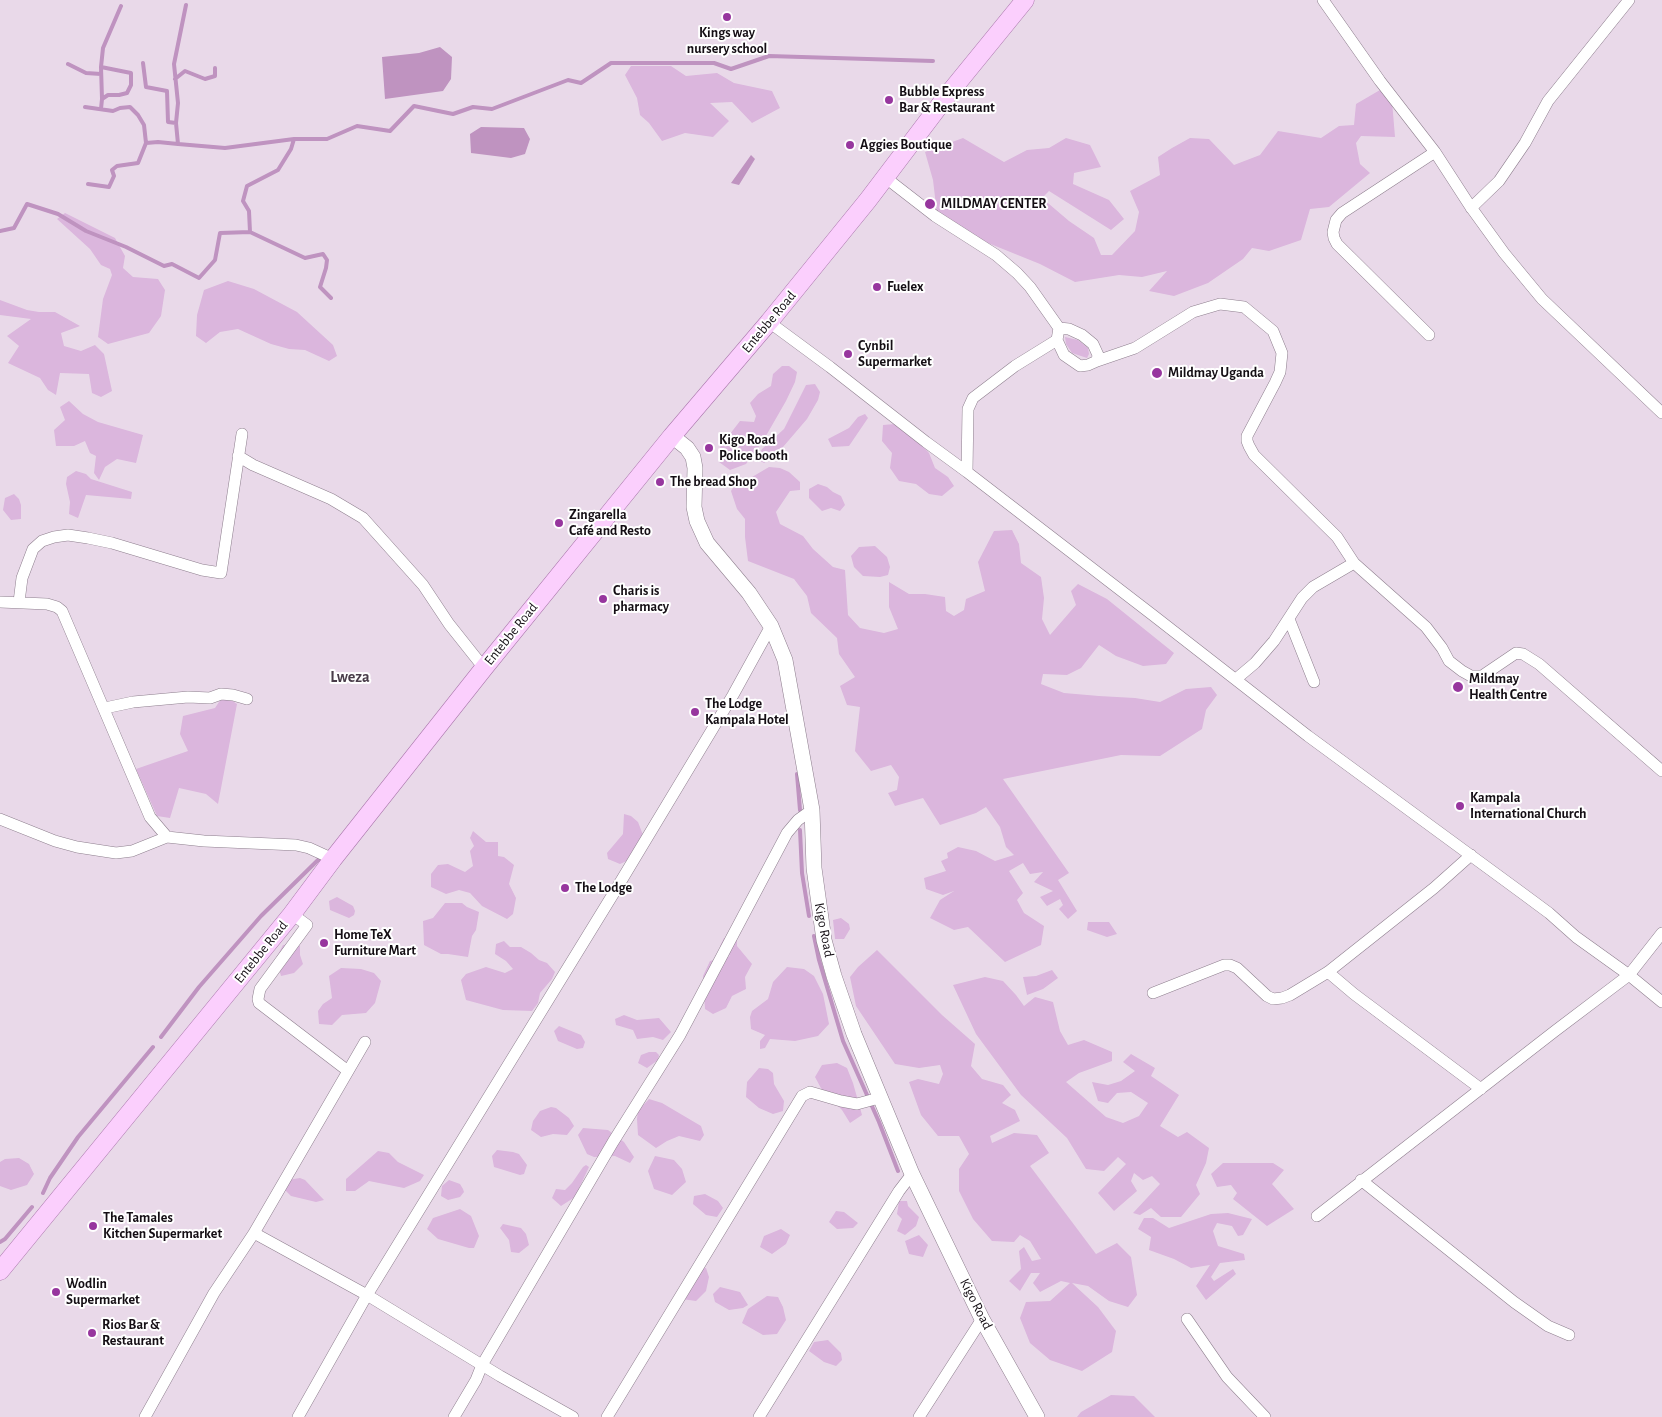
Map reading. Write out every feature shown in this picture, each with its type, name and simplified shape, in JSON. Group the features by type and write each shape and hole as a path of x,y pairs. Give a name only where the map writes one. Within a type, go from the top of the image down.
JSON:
{"main road":[{"name":"Entebbe Road","path":"0,1270 292,914 333,859 484,668 672,436 769,322 886,178 946,98 1025,0"}],"street":[{"path":"1323,0 1380,81 1435,152 1471,208 1504,254 1542,299 1662,412"},
{"path":"1471,208 1499,181 1525,143 1548,101 1629,0"},
{"path":"1429,335 1337,244 1333,232 1336,220 1342,214 1435,152"},
{"path":"886,178 935,216 996,255 1017,273 1030,287 1058,334 1064,355 1080,366 1088,365 1135,348 1193,312 1220,304 1244,307 1273,331 1282,353 1280,372 1247,436 1247,441 1254,455 1337,537 1354,563 1426,627 1450,661 1462,671 1471,676 1482,676 1516,653 1523,654 1539,664 1662,771"},
{"path":"769,322 830,366 1308,736 1549,913 1596,953 1629,975 1662,1002"},
{"path":"967,472 968,409 973,398 1058,334 1069,329 1082,334 1093,344 1098,355 1097,361"},
{"path":"19,602 22,578 33,549 42,541 68,535 112,543 221,574 242,434"},
{"name":"Kigo Road","path":"672,436 687,448 693,457 695,468 694,507 697,521 707,543 749,593 771,626 785,660 812,810 814,868 824,940 848,1017 879,1098 912,1174 982,1319 1037,1417"},
{"path":"238,456 253,465 332,499 363,518 423,585 449,624 484,668"},
{"path":"1236,679 1255,663 1274,641 1302,598 1313,587 1354,563"},
{"path":"0,602 47,604 57,607 62,611 150,817 167,838"},
{"path":"1289,619 1314,682"},
{"path":"298,1417 367,1295 615,891 733,695 771,626"},
{"path":"105,708 133,702 188,697 210,698 221,694 233,694 247,699"},
{"path":"454,1417 476,1380 482,1365 613,1142 680,1035 787,833 798,820 812,810"},
{"path":"0,819 55,841 77,847 116,853 132,851 167,838 296,844 333,859"},
{"path":"1154,993 1219,966 1230,965 1237,968 1267,996 1282,998 1290,995 1328,972 1434,888 1471,855"},
{"path":"292,914 307,926 260,989 259,1003 348,1071"},
{"path":"1318,1216 1362,1180 1629,975 1662,933"},
{"path":"1328,972 1354,994 1481,1089"},
{"path":"145,1417 214,1293 254,1233 365,1042"},
{"path":"607,1417 802,1096 810,1092 841,1102 857,1104 879,1098"},
{"path":"760,1417 899,1191 912,1174"},
{"path":"1362,1180 1514,1302 1548,1326 1569,1335"},
{"path":"254,1233 367,1295 500,1376 573,1417"},
{"path":"919,1417 982,1319"},
{"path":"1187,1319 1227,1377 1265,1417"}],"shaded area":[{"path":"440,47 452,57 451,79 443,91 385,99 382,57 419,53"},
{"path":"631,66 671,66 686,76 717,73 734,83 772,91 780,108 752,123 732,102 710,103 729,121 713,137 685,133 662,141 649,123 640,115 637,98 625,75"},
{"path":"1380,90 1392,101 1395,137 1361,136 1356,143 1360,164 1370,173 1329,207 1310,209 1301,240 1269,251 1252,248 1243,259 1208,283 1174,296 1149,291 1167,271 1142,277 1119,275 1075,282 1040,264 988,243 937,214 933,180 925,152 963,138 1004,162 1027,150 1049,148 1066,138 1090,145 1101,167 1074,173 1073,184 1109,200 1124,219 1111,230 1049,191 1042,198 1069,221 1094,238 1101,255 1112,255 1135,231 1139,212 1130,191 1160,175 1158,157 1172,148 1190,138 1209,139 1234,165 1260,155 1278,131 1321,138 1339,126 1354,125 1356,104"},
{"path":"481,127 524,128 530,139 525,154 511,158 471,153 470,134"},
{"path":"751,155 755,159 739,185 731,183"},
{"path":"65,213 115,238 125,256 123,268 133,277 158,279 165,290 161,316 149,333 108,344 98,337 103,299 112,275 110,269 101,265 90,249 57,219"},
{"path":"228,281 254,289 297,312 333,345 337,356 329,361 305,350 289,349 271,344 238,329 220,332 206,343 196,336 197,315 204,290"},
{"path":"0,300 27,310 55,312 80,326 61,333 64,346 81,351 95,345 104,354 112,391 101,397 92,393 89,374 60,373 56,395 48,390 40,378 8,363 19,346 7,336 31,319 0,315"},
{"path":"1065,337 1078,340 1088,348 1089,354 1087,358 1072,353 1066,344"},
{"path":"782,366 789,366 797,372 795,382 786,401 763,441 746,464 730,470 719,462 720,447 740,421 754,422 756,416 750,403 758,394 771,386 773,374"},
{"path":"815,384 820,392 818,400 807,419 777,454 764,463 757,459 762,449 784,429 806,385"},
{"path":"69,401 83,414 98,422 143,435 136,463 117,459 105,467 99,480 94,473 96,456 90,453 85,441 74,446 56,446 54,430 65,420 60,407"},
{"path":"865,414 868,418 849,446 832,447 828,439 849,428 858,417"},
{"path":"895,424 918,441 929,453 935,468 948,477 954,486 942,496 929,494 916,484 899,481 890,468 892,453 882,441 883,425"},
{"path":"769,467 780,468 789,472 800,482 800,490 790,491 776,512 780,524 803,536 813,549 833,567 845,570 848,615 860,628 884,633 898,629 889,607 889,582 909,594 945,597 946,611 954,616 964,610 966,599 985,591 978,562 994,531 1012,530 1019,544 1021,563 1041,577 1044,598 1042,619 1050,635 1076,605 1071,591 1078,584 1107,599 1174,653 1166,664 1143,666 1116,656 1099,645 1081,668 1067,675 1043,674 1041,684 1064,693 1135,698 1160,702 1186,689 1211,687 1217,695 1206,710 1202,729 1160,756 1121,755 1003,779 1069,873 1058,880 1077,911 1068,919 1059,909 1063,905 1060,899 1047,906 1040,897 1053,891 1034,882 1043,872 1030,874 1023,863 1009,871 1023,893 1017,900 1024,913 1044,926 1041,945 1005,962 968,927 954,930 930,918 940,900 954,891 943,895 926,889 924,878 946,871 941,861 948,858 947,853 958,847 976,851 995,861 1014,855 1006,847 1000,827 986,807 976,813 940,825 923,798 895,806 888,793 897,790 899,777 891,765 871,771 855,751 860,707 847,705 840,686 855,677 839,654 837,638 811,613 807,596 794,579 748,561 745,519 737,509 731,491 736,483 747,480"},
{"path":"76,471 86,474 91,479 132,492 131,499 86,495 78,518 69,514 70,502 66,484 67,477"},
{"path":"818,484 827,487 841,496 845,505 840,511 831,508 822,511 809,498 809,489"},
{"path":"14,494 19,499 21,505 21,519 11,520 3,510 5,498"},
{"path":"875,546 887,557 890,567 888,575 880,577 863,576 854,567 851,556 859,547"},
{"path":"221,699 231,700 237,704 218,804 206,794 179,788 170,818 157,816 136,769 188,751 180,734 183,716 215,708"},
{"path":"624,814 631,816 638,822 643,835 629,860 620,864 608,859 607,853 623,834"},
{"path":"473,831 486,842 498,842 498,856 504,857 514,865 509,884 516,898 513,914 507,919 482,906 470,893 459,890 446,894 431,887 431,874 438,865 448,864 465,872 473,866 470,851 474,846 470,838"},
{"path":"337,897 353,906 354,915 349,918 330,910 329,901"},
{"path":"445,903 462,903 479,912 468,957 441,954 424,945 423,921 433,918"},
{"path":"841,918 849,924 850,929 844,939 835,939 833,920"},
{"path":"1088,922 1109,922 1117,934 1107,937 1087,930"},
{"path":"724,938 737,939 737,946 752,964 745,977 746,989 732,996 726,1008 713,1014 705,1009 703,976 710,961 730,956 720,946"},
{"path":"504,941 510,947 521,947 531,953 539,960 547,963 555,972 552,979 540,993 538,1003 532,1011 503,1010 466,1000 461,980 466,974 486,967 505,973 513,969 506,961 495,954 496,944"},
{"path":"298,944 303,964 294,973 281,976 276,958 283,945"},
{"path":"877,950 942,1015 975,1044 971,1066 982,1079 1003,1085 1011,1095 1002,1103 1015,1110 1020,1121 990,1136 992,1143 1014,1133 1037,1135 1049,1153 1030,1166 1096,1254 1117,1243 1131,1257 1137,1295 1128,1307 1109,1301 1088,1286 1072,1283 1098,1307 1116,1331 1112,1352 1082,1371 1050,1360 1030,1343 1020,1318 1026,1302 1050,1301 1070,1283 1061,1281 1040,1292 1033,1283 1040,1273 1031,1273 1020,1291 1009,1281 1021,1269 1019,1251 1024,1247 1032,1261 1041,1259 1030,1241 1020,1235 1014,1242 992,1241 973,1219 959,1191 959,1169 969,1154 959,1136 938,1136 921,1115 909,1082 918,1079 939,1084 943,1074 940,1065 919,1068 895,1064 856,1006 850,977"},
{"path":"787,967 804,969 814,976 823,994 829,1024 818,1036 795,1041 770,1039 765,1048 760,1049 760,1041 765,1035 751,1029 750,1017 752,1011 768,999 773,982"},
{"path":"341,968 361,969 374,973 381,981 375,1003 366,1013 342,1015 332,1025 319,1024 318,1011 323,1004 332,998 329,976"},
{"path":"1052,970 1058,978 1043,989 1027,995 1023,977 1036,976"},
{"path":"985,977 1003,981 1024,1006 1035,997 1053,1002 1060,1031 1068,1045 1084,1040 1112,1052 1112,1061 1079,1073 1066,1082 1106,1117 1123,1123 1139,1116 1148,1103 1131,1092 1117,1093 1108,1103 1098,1101 1092,1082 1108,1085 1121,1081 1135,1071 1123,1062 1131,1054 1155,1068 1151,1076 1179,1095 1160,1126 1178,1137 1187,1132 1209,1148 1206,1163 1196,1185 1200,1194 1181,1217 1161,1217 1151,1208 1140,1215 1133,1213 1160,1184 1152,1176 1143,1180 1134,1173 1131,1181 1137,1191 1114,1211 1098,1193 1126,1164 1118,1157 1104,1171 1086,1169 1067,1138 1021,1095 976,1034 953,985"},
{"path":"624,1015 637,1020 659,1018 671,1032 663,1040 653,1037 637,1039 633,1030 616,1025 615,1019"},
{"path":"559,1026 581,1035 585,1042 583,1048 577,1049 558,1041 554,1031"},
{"path":"656,1052 659,1055 658,1060 647,1068 638,1063 641,1055"},
{"path":"837,1063 847,1068 862,1115 850,1123 842,1110 822,1090 815,1077 822,1065"},
{"path":"759,1068 768,1069 773,1073 774,1084 784,1101 783,1111 773,1114 759,1108 746,1097 747,1082"},
{"path":"649,1099 662,1103 701,1126 704,1135 700,1141 679,1136 656,1148 638,1135 638,1111"},
{"path":"551,1107 556,1108 569,1118 574,1126 567,1135 553,1134 541,1137 531,1130 533,1121 540,1111"},
{"path":"583,1128 608,1130 624,1142 634,1157 630,1163 615,1156 594,1157 587,1154 578,1135"},
{"path":"497,1150 519,1154 527,1165 524,1174 520,1175 494,1167 492,1156"},
{"path":"378,1151 389,1153 398,1162 424,1175 420,1181 404,1188 369,1181 355,1191 346,1191 346,1179"},
{"path":"655,1156 674,1160 682,1169 686,1182 672,1195 654,1189 648,1171"},
{"path":"19,1158 29,1164 34,1174 27,1185 11,1190 0,1186 0,1162 5,1159"},
{"path":"1223,1163 1273,1163 1284,1170 1272,1184 1294,1209 1267,1226 1233,1199 1237,1193 1231,1185 1217,1187 1211,1174"},
{"path":"586,1165 589,1167 575,1197 561,1206 552,1198 556,1189 565,1190"},
{"path":"300,1178 305,1180 324,1200 316,1202 291,1196 285,1190 287,1180"},
{"path":"449,1180 460,1184 464,1192 460,1197 448,1200 441,1196 442,1186"},
{"path":"705,1194 718,1201 723,1208 717,1217 706,1215 693,1204 694,1196"},
{"path":"899,1201 907,1201 908,1206 919,1217 916,1226 905,1235 897,1231 902,1219 897,1214"},
{"path":"460,1209 471,1216 479,1236 474,1248 438,1239 427,1229 433,1218"},
{"path":"836,1211 844,1212 858,1223 853,1228 837,1229 829,1222"},
{"path":"1228,1213 1252,1219 1243,1235 1238,1236 1232,1226 1217,1223 1213,1231 1218,1246 1244,1254 1245,1260 1220,1263 1211,1277 1214,1281 1233,1269 1236,1274 1206,1300 1196,1286 1210,1265 1191,1268 1174,1259 1149,1250 1151,1237 1138,1229 1144,1218 1153,1218 1169,1228 1211,1214"},
{"path":"503,1224 521,1228 526,1234 529,1245 519,1253 511,1252 509,1240 500,1228"},
{"path":"781,1229 790,1235 786,1244 772,1254 760,1247 764,1236"},
{"path":"919,1235 928,1245 923,1257 909,1254 905,1241"},
{"path":"693,1267 706,1268 709,1277 706,1291 696,1301 682,1299"},
{"path":"720,1287 740,1292 748,1305 743,1308 729,1310 715,1302 713,1294"},
{"path":"767,1296 778,1297 783,1307 786,1320 777,1334 763,1335 742,1323 748,1309"},
{"path":"828,1340 841,1353 842,1360 836,1366 824,1362 809,1351 814,1342"},
{"path":"1111,1395 1134,1396 1155,1417 1077,1417 1081,1412"}],"waterway":[{"path":"186,5 174,64 178,103 176,123 178,144 225,148 294,139"},
{"path":"102,99 101,67 103,48 121,6"},
{"path":"0,231 14,228 27,204 58,214 86,231 126,247 164,266 172,264 199,278 215,260 220,233 250,232 249,211 243,201 247,186 278,170 291,149 294,139 327,139 357,126 390,131 414,106 453,114 473,107 492,109 568,80 581,83 611,63 714,63 731,69 769,56 933,61"},
{"path":"143,63 146,87 167,91 168,122 176,123"},
{"path":"68,64 86,73 101,74"},
{"path":"101,67 131,73 131,85 127,93 108,95 102,99 101,109"},
{"path":"175,79 185,71 205,79 215,76 215,68"},
{"path":"85,107 113,111 130,107 144,125 146,143 178,144"},
{"path":"88,184 109,187 114,176 112,170 117,166 138,163 146,143"},
{"path":"250,232 305,258 323,254 327,260 320,287 331,298"},
{"path":"797,774 800,810"},
{"path":"800,830 802,873 809,916"},
{"path":"161,1037 199,987 261,916 319,859"},
{"path":"814,936 819,960 843,1041 879,1122 898,1171"},
{"path":"43,1193 50,1178 78,1137 153,1047"},
{"path":"0,1242 5,1239 32,1207"}],"place":[{"name":"Kings way nursery school","path":"727,17"},
{"name":"Bubble Express Bar & Restaurant","path":"889,100"},
{"name":"Aggies Boutique","path":"850,145"},
{"name":"MILDMAY CENTER","path":"930,204"},
{"name":"Fuelex","path":"877,287"},
{"name":"Cynbil Supermarket","path":"848,354"},
{"name":"Mildmay Uganda","path":"1157,373"},
{"name":"Kigo Road Police booth","path":"709,448"},
{"name":"The bread Shop","path":"660,482"},
{"name":"Zingarella Café and Resto","path":"559,523"},
{"name":"Charis is pharmacy","path":"603,599"},
{"name":"Mildmay Health Centre","path":"1458,687"},
{"name":"The Lodge Kampala Hotel","path":"695,712"},
{"name":"Kampala International Church","path":"1460,806"},
{"name":"The Lodge","path":"565,888"},
{"name":"Home TeX Furniture Mart","path":"324,943"},
{"name":"The Tamales Kitchen Supermarket","path":"93,1226"},
{"name":"Wodlin Supermarket","path":"56,1292"},
{"name":"Rios Bar & Restaurant","path":"92,1333"}],"district":[{"name":"Lweza","path":"350,677"}]}
